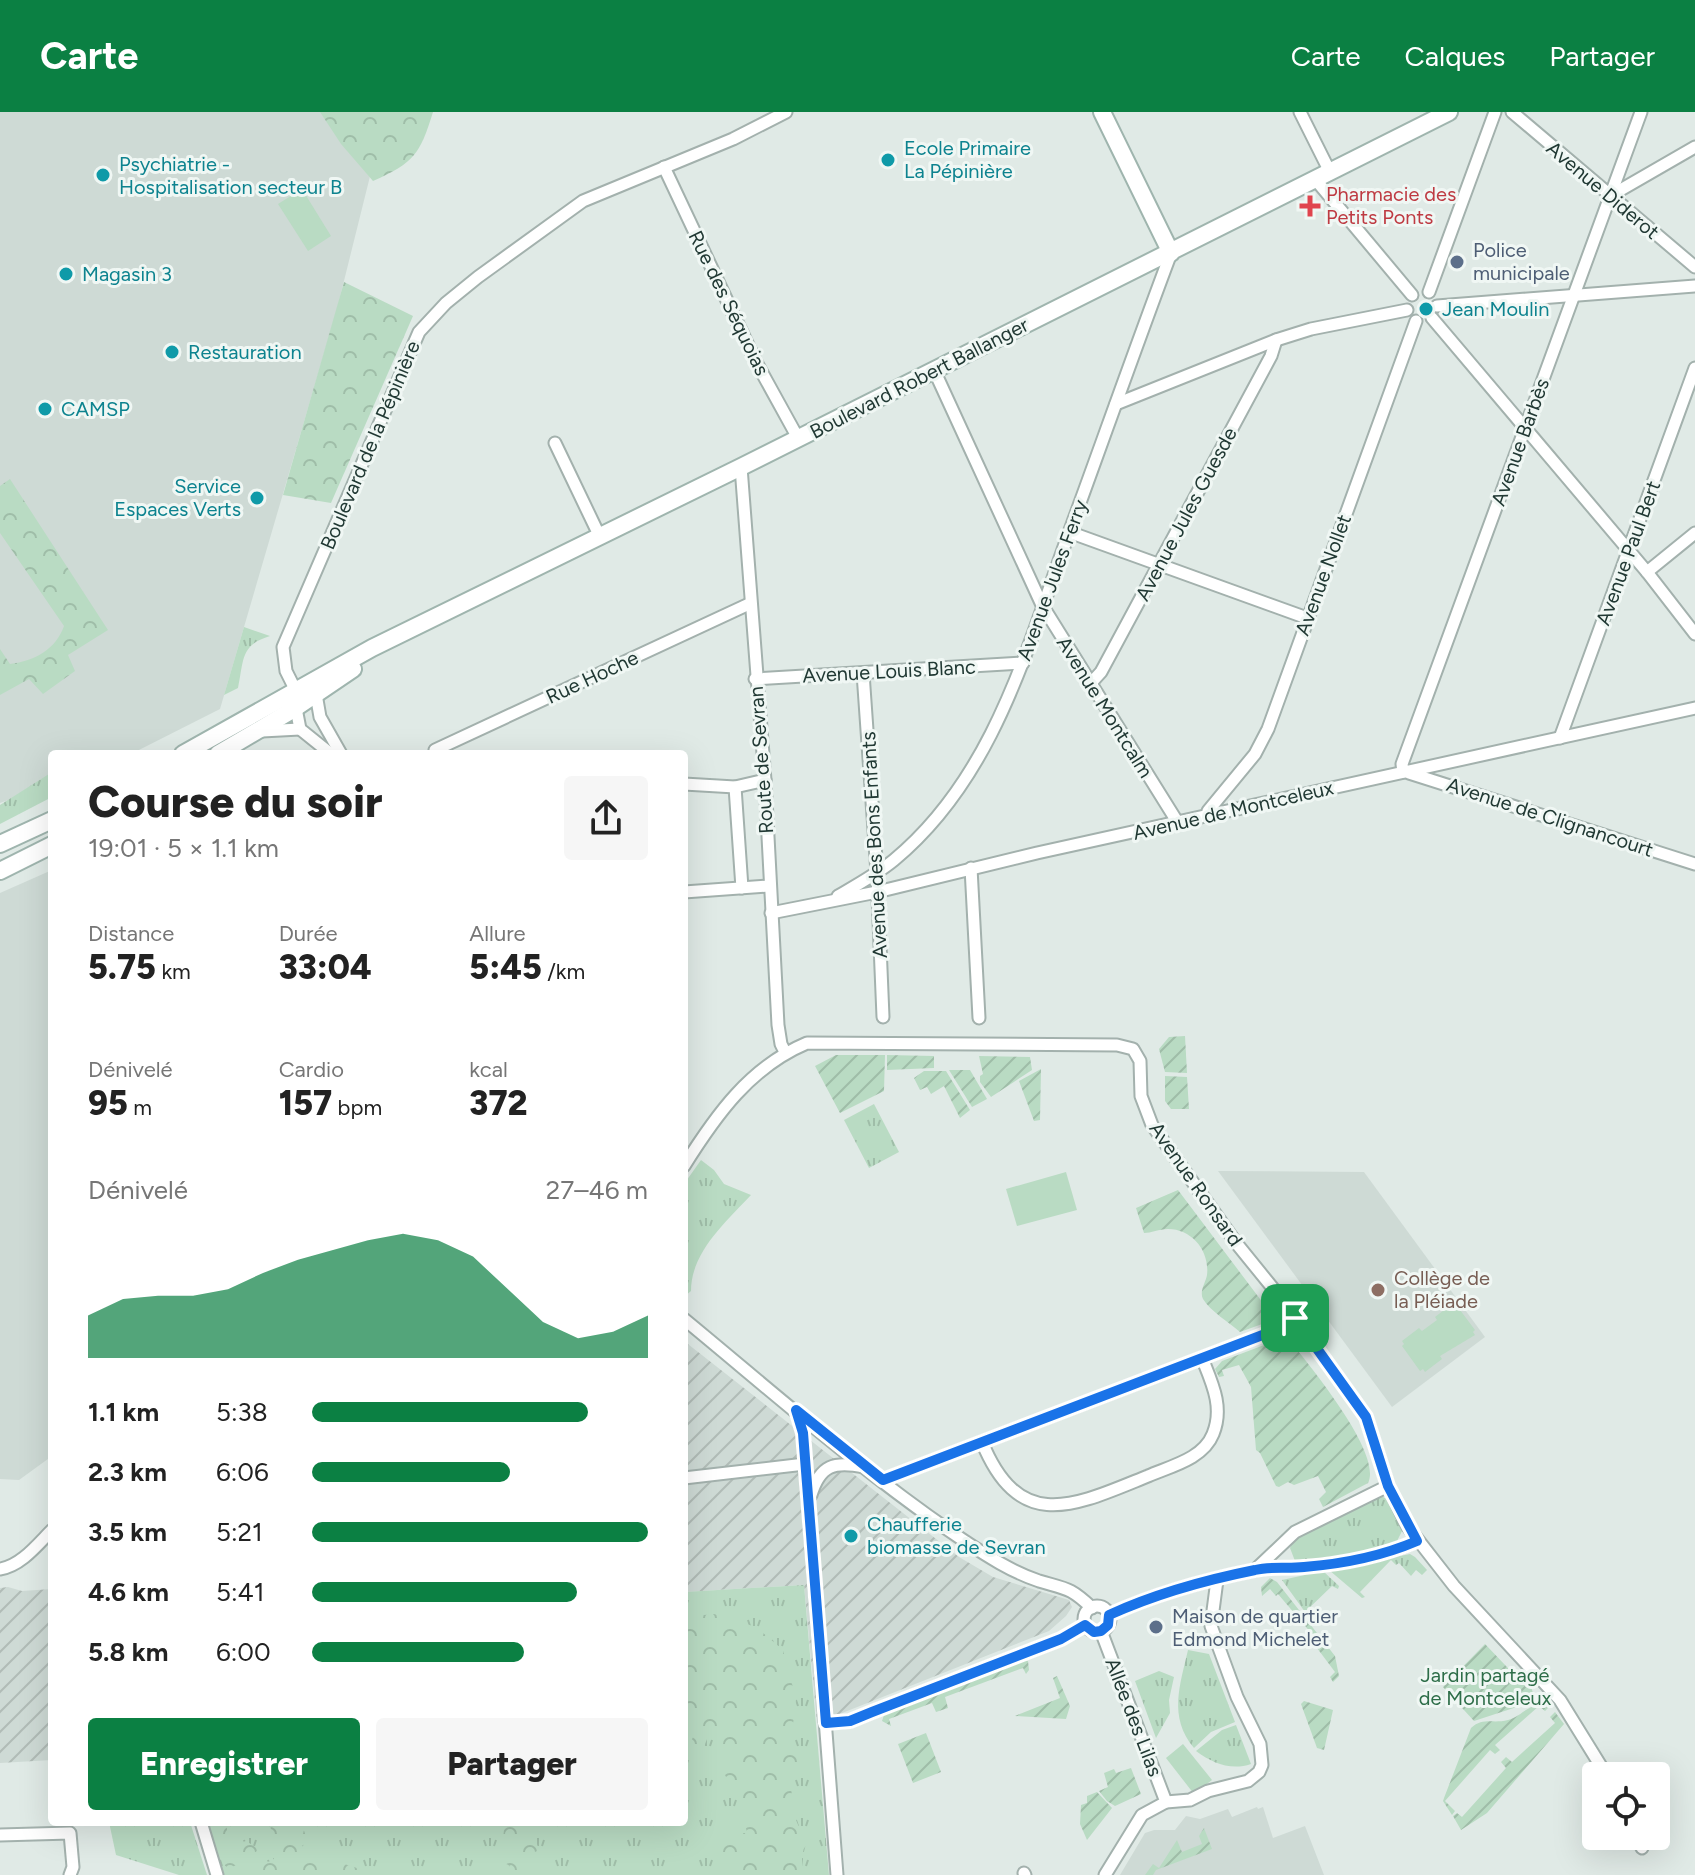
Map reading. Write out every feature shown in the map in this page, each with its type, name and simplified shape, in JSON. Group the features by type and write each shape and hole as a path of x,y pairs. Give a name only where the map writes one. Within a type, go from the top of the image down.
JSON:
{"main road":[{"path":"1102,112 1171,253"},
{"name":"Boulevard Robert Ballanger","path":"190,750 372,648 1449,112"},
{"name":"Boulevard Robert Ballanger","path":"224,750 294,709 375,654 389,641"},
{"path":"0,844 48,822"},
{"path":"0,871 48,847"}],"street":[{"name":"Boulevard de la Pépinière","path":"296,691 286,671 283,647 419,332 446,303 478,277 583,201 733,139 786,112"},
{"path":"1300,112 1323,176 1412,295"},
{"path":"1429,292 1495,112"},
{"name":"Avenue Diderot","path":"1512,112 1695,267"},
{"name":"Avenue Barbès","path":"1404,772 1402,764 1641,112"},
{"path":"1610,196 1695,147"},
{"name":"Rue des Séquoias","path":"664,167 755,360 798,438"},
{"name":"Avenue Jules Ferry","path":"830,901 877,873 911,844 939,815 968,777 992,735 1023,663 1171,253"},
{"path":"1437,306 1695,286"},
{"path":"1420,291 1429,292 1437,306 1432,318 1424,322 1416,321 1407,310 1407,302 1420,291"},
{"path":"1116,404 1276,340 1311,329 1407,310"},
{"path":"1432,318 1647,572 1695,634"},
{"name":"Avenue Nollet","path":"1210,816 1208,811 1255,754 1268,729 1416,321"},
{"name":"Avenue Jules Guesde","path":"1090,684 1101,672 1160,563 1271,356 1276,340"},
{"name":"Avenue Paul Bert","path":"1560,738 1695,368"},
{"name":"Avenue Montcalm","path":"934,370 1042,605 1178,823"},
{"path":"555,443 600,537"},
{"name":"Route de Sevran","path":"741,467 749,604 765,780 779,1030 785,1052"},
{"path":"1069,532 1307,618"},
{"path":"1647,572 1695,533"},
{"name":"Rue Hoche","path":"435,750 749,604"},
{"name":"Avenue Louis Blanc","path":"755,679 1023,663"},
{"name":"Avenue des Bons Enfants","path":"863,673 883,1017"},
{"path":"326,750 300,729 294,709 296,691 316,694 320,717 339,750"},
{"name":"Avenue de Montceleux","path":"771,913 877,892 971,868 1695,708"},
{"path":"253,732 300,729"},
{"path":"1441,764 1441,781"},
{"name":"Avenue de Clignancourt","path":"1404,772 1441,781 1695,864"},
{"path":"688,784 735,787 765,780"},
{"path":"735,787 742,888"},
{"path":"971,868 979,1018"},
{"path":"688,892 769,886"},
{"name":"Avenue Ronsard","path":"688,1160 732,1097 754,1075 785,1052 807,1043 1117,1045 1133,1049 1140,1061 1141,1096 1152,1125 1237,1244 1295,1318"},
{"path":"883,1480 1280,1328 1295,1318 1366,1417 1388,1486 1417,1541 1454,1586 1560,1700 1598,1762"},
{"path":"688,1322 866,1467 992,1560 1040,1581 1068,1588 1092,1608"},
{"path":"982,1442 997,1475 1020,1495 1046,1505 1082,1502 1184,1461 1210,1440 1217,1421 1218,1404 1202,1358"},
{"path":"796,1410 803,1433 837,1875"},
{"path":"808,1503 815,1481 825,1468 845,1463 866,1467"},
{"path":"688,1478 805,1464"},
{"path":"1255,1570 1295,1532 1388,1486"},
{"path":"0,1572 30,1552 48,1534"},
{"path":"1285,1541 1293,1563 1299,1568"},
{"path":"1109,1615 1146,1599 1255,1570 1280,1566 1299,1568 1387,1552 1417,1541"},
{"path":"0,1572 32,1560 48,1544"},
{"path":"1166,1802 1190,1800 1208,1791 1248,1781 1262,1765 1260,1744 1237,1697 1211,1626 1217,1580"},
{"path":"1085,1625 1085,1615 1092,1608 1100,1607 1109,1615"},
{"path":"1085,1625 1094,1632 1101,1631 1108,1625 1109,1615"},
{"path":"826,1723 850,1721 1061,1639 1085,1625"},
{"name":"Allée des Lilas","path":"1101,1631 1166,1802 1142,1815 1105,1875"},
{"path":"202,1826 217,1875"},
{"path":"0,1835 70,1833 73,1867 70,1875"}],"shaded area":[{"path":"0,112 386,112 337,309 220,709 139,750 48,750 48,786 0,803"},
{"path":"48,872 48,1459 19,1480 0,1479 0,893"},
{"name":"Collège de la Pléiade","path":"1218,1171 1364,1172 1485,1337 1392,1407"},
{"path":"688,1344 959,1557 993,1577 1069,1600 1072,1607 1049,1631 817,1723 804,1585 688,1592"},
{"path":"0,1588 22,1591 48,1589 48,1760 0,1763"},
{"path":"1263,1807 1273,1838 1305,1826 1324,1875 1120,1875 1145,1833 1175,1830 1186,1816 1200,1819 1228,1809 1232,1817"}],"green space":[{"path":"320,112 433,112 414,156 398,169 373,181 341,144"},
{"path":"302,189 331,236 308,251 278,204"},
{"path":"344,282 413,316 331,503 283,495"},
{"path":"10,479 108,630 68,655 75,671 43,694 29,679 0,695 0,649 10,664 28,660 50,647 64,626 0,533 0,486"},
{"path":"244,627 270,636 248,649 238,688 224,695"},
{"path":"48,775 48,799 0,824 0,805"},
{"path":"1185,1036 1187,1073 1165,1072 1159,1049 1169,1037"},
{"path":"836,1055 885,1055 884,1091 840,1113 815,1066"},
{"path":"887,1055 934,1056 934,1068 887,1070"},
{"path":"979,1056 1030,1057 1032,1070 991,1097 980,1082 983,1074"},
{"path":"1041,1069 1040,1120 1034,1121 1019,1081"},
{"path":"949,1070 970,1070 987,1099 972,1107"},
{"path":"924,1071 946,1071 970,1110 960,1118 944,1086 931,1094 927,1087 920,1090 914,1078"},
{"path":"1165,1076 1187,1077 1189,1109 1171,1109 1165,1101"},
{"path":"874,1104 899,1152 869,1168 844,1120"},
{"path":"701,1160 714,1170 724,1184 751,1195 703,1251 688,1294 688,1178"},
{"path":"1066,1172 1077,1210 1017,1226 1006,1189"},
{"path":"1178,1190 1266,1307 1270,1318 1265,1323 1240,1332 1206,1303 1202,1293 1207,1275 1206,1258 1192,1237 1168,1229 1144,1233 1136,1208"},
{"path":"1452,1304 1457,1306 1475,1330 1475,1335 1440,1356 1442,1359 1425,1372 1423,1369 1420,1371 1402,1346 1402,1341 1419,1328 1422,1331 1437,1320 1435,1317"},
{"path":"1277,1340 1292,1343 1328,1391 1356,1433 1370,1470 1368,1483 1323,1507 1319,1499 1326,1492 1318,1476 1294,1485 1288,1482 1276,1486 1256,1450 1251,1387 1239,1365 1222,1370 1224,1376 1219,1377 1215,1369 1222,1361"},
{"path":"1378,1495 1391,1504 1402,1531 1395,1545 1307,1564 1295,1561 1290,1548 1294,1538"},
{"path":"1410,1554 1427,1570 1422,1575 1416,1570 1411,1576 1399,1563 1396,1565 1391,1560 1360,1592 1365,1597 1362,1598 1329,1570"},
{"path":"1323,1571 1339,1586 1338,1589 1332,1586 1305,1612 1282,1580"},
{"path":"1270,1578 1277,1582 1335,1656 1339,1676 1333,1682 1330,1677 1335,1672 1314,1644 1312,1634 1278,1594 1276,1596 1270,1589 1262,1596 1261,1587"},
{"path":"804,1585 829,1875 222,1875 206,1826 688,1826 688,1592"},
{"path":"714,1614 756,1627 783,1650 796,1699 791,1741 802,1765 800,1772 789,1776 796,1820 806,1844 802,1859 804,1875 725,1875 716,1848 722,1834 747,1833 742,1808 723,1771 719,1738 709,1734 700,1757 691,1756 688,1748 693,1737 688,1736 688,1617"},
{"name":"Jardin partagé de Montceleux","path":"1485,1644 1526,1687 1531,1686 1535,1701 1474,1721 1443,1687"},
{"path":"1188,1650 1209,1654 1235,1722 1211,1732 1194,1748 1181,1725 1178,1700"},
{"path":"1022,1659 1028,1661 1026,1674 1023,1668 945,1697 948,1708 936,1712 932,1703 889,1719 891,1726 882,1721 885,1712"},
{"path":"1159,1671 1174,1677 1169,1700 1170,1713 1156,1738 1135,1681"},
{"path":"1057,1676 1070,1706 1066,1719 1015,1716 1060,1698 1053,1678"},
{"path":"1304,1701 1333,1710 1324,1750 1317,1748 1301,1704"},
{"path":"1549,1704 1545,1711 1539,1706 1495,1745 1500,1750 1495,1754 1490,1750 1445,1801 1455,1811 1452,1815 1443,1801 1471,1728 1484,1722 1508,1720 1534,1706"},
{"path":"1555,1712 1564,1724 1487,1813 1461,1830 1453,1816 1457,1813 1462,1817 1506,1768 1501,1762 1506,1757 1512,1762 1555,1723 1550,1717"},
{"path":"1236,1725 1251,1764 1236,1767 1222,1765 1196,1751 1222,1730"},
{"path":"926,1733 941,1772 913,1783 898,1744"},
{"path":"1183,1744 1212,1780 1194,1794 1166,1758"},
{"path":"1131,1768 1141,1794 1115,1806 1099,1791 1108,1787 1104,1773"},
{"path":"1097,1792 1112,1808 1087,1840 1080,1824 1081,1805 1087,1803 1087,1796"},
{"path":"110,1826 191,1826 207,1875 179,1875 116,1855"},
{"path":"210,1826 227,1826 232,1845 246,1841 259,1849 246,1861 227,1869"},
{"path":"270,1826 302,1826 308,1842 297,1849 379,1875 238,1875 260,1863 272,1861 280,1850 272,1838"},
{"path":"504,1826 531,1826 539,1850 525,1857 515,1875 511,1866 493,1859 503,1846"},
{"path":"1204,1828 1212,1849 1156,1870 1153,1875 1145,1875 1153,1864 1159,1868 1177,1840 1182,1852 1202,1844 1199,1836"}],"place":[{"name":"Ecole Primaire La Pépinière","path":"888,160"},
{"name":"Psychiatrie - Hospitalisation secteur B","path":"103,175"},
{"name":"Pharmacie des Petits Ponts","path":"1310,206"},
{"name":"Police municipale","path":"1457,262"},
{"name":"Magasin 3","path":"66,274"},
{"name":"Jean Moulin","path":"1426,309"},
{"name":"Restauration","path":"172,352"},
{"name":"CAMSP","path":"45,409"},
{"name":"Service Espaces Verts","path":"257,498"},
{"name":"Collège de la Pléiade","path":"1378,1290"},
{"name":"Chaufferie biomasse de Sevran","path":"851,1536"},
{"name":"Maison de quartier Edmond Michelet","path":"1156,1627"}],"route":[{"path":"1295,1318 1366,1417 1388,1486 1417,1541 1365,1557 1304,1567 1280,1566 1255,1570 1153,1597 1109,1615 1107,1628 1101,1631 1094,1632 1085,1625 1061,1639 850,1721 826,1723 803,1433 796,1410 883,1480 1278,1329 1295,1318"}]}
